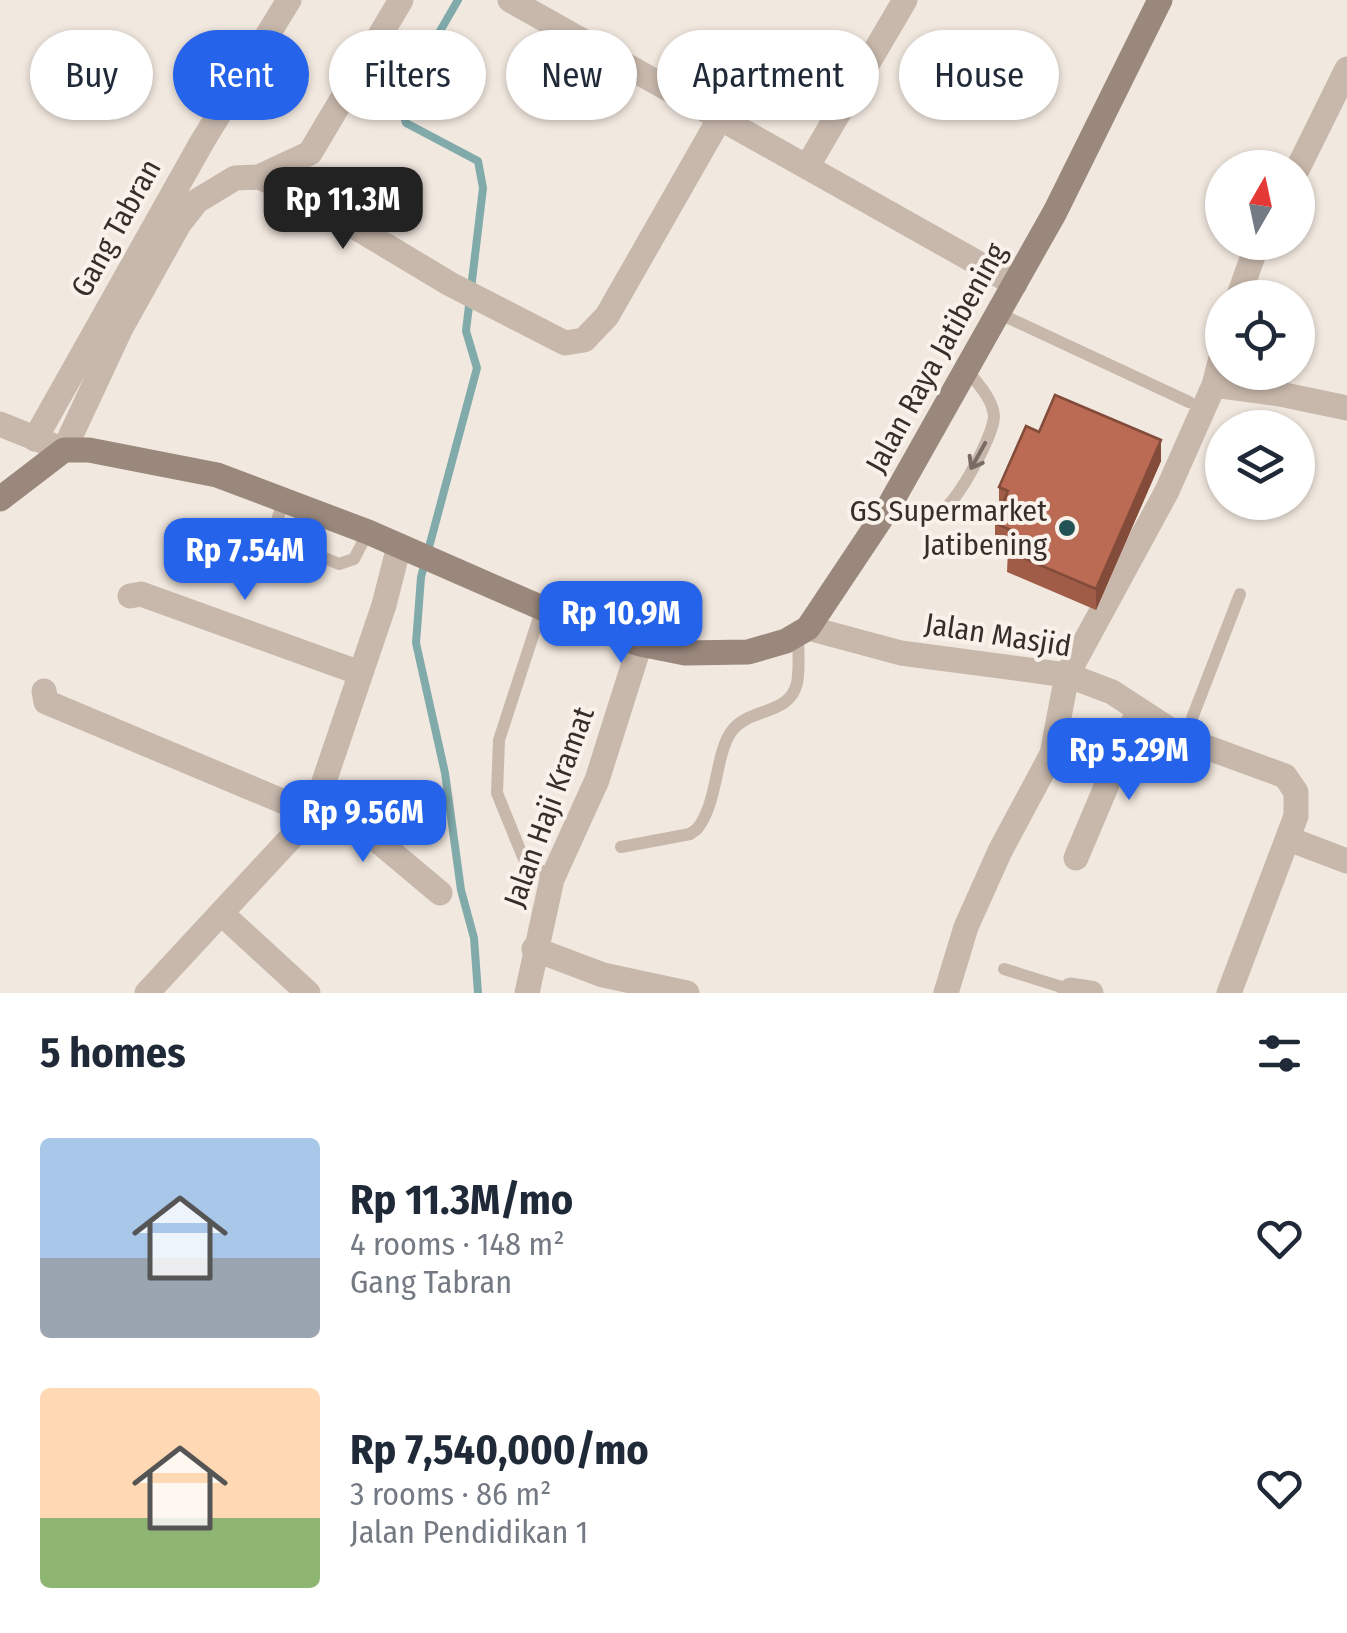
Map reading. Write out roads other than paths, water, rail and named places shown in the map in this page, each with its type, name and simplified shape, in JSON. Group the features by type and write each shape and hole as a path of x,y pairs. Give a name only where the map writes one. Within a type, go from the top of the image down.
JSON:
{"main road":[{"name":"Jalan Raya Jatibening","path":"803,632 888,508 968,370 1055,212 1160,0"},
{"path":"0,499 64,450 89,450 217,475 368,532 542,608 640,644 685,653 748,652 803,632"}],"street":[{"name":"Gang Tabran","path":"35,439 202,142 288,0"},
{"path":"0,424 64,450 121,328 178,224 197,201 235,178 259,176 310,153 401,0"},
{"path":"510,0 657,83"},
{"path":"807,167 894,4"},
{"path":"1307,150 1347,69"},
{"path":"259,176 304,196 450,284 565,343 584,340 607,316 719,120"},
{"path":"724,120 1015,284"},
{"path":"946,993 966,926 1000,851 1052,754 1067,675 1168,491 1212,390"},
{"path":"1251,390 1347,408"},
{"path":"147,993 296,836 317,804 404,548"},
{"path":"130,596 141,594 360,673"},
{"name":"Jalan Masjid","path":"803,632 902,653 1067,675 1112,692 1184,740 1285,776 1296,792 1296,816 1230,993"},
{"name":"Jalan Haji Kramat","path":"526,993 552,878 596,780 640,644"},
{"path":"44,692 46,702 317,804 440,893"},
{"path":"1076,858 1138,711"},
{"path":"1288,839 1347,861"},
{"path":"221,913 308,993"},
{"path":"534,949 603,974 687,993"}],"lane":[{"path":"998,313 1188,402"},
{"path":"888,508 930,514 953,502 992,430 994,417 992,404 968,370"},
{"path":"284,499 278,517 284,542 338,564 354,559 368,532"},
{"path":"1184,740 1240,594"},
{"path":"542,608 499,740 497,794 523,857 552,878"},
{"path":"621,847 690,834 697,829 719,776 730,733 740,723 788,702 793,696 803,632"},
{"path":"1004,970 1078,992"}],"waterway":[{"path":"458,0 399,102 406,123 478,161 483,188 466,331 477,368 421,577 416,643 445,773 461,890 474,938 478,993"}],"place":[{"name":"GS Supermarket Jatibening","path":"1067,528"}]}
